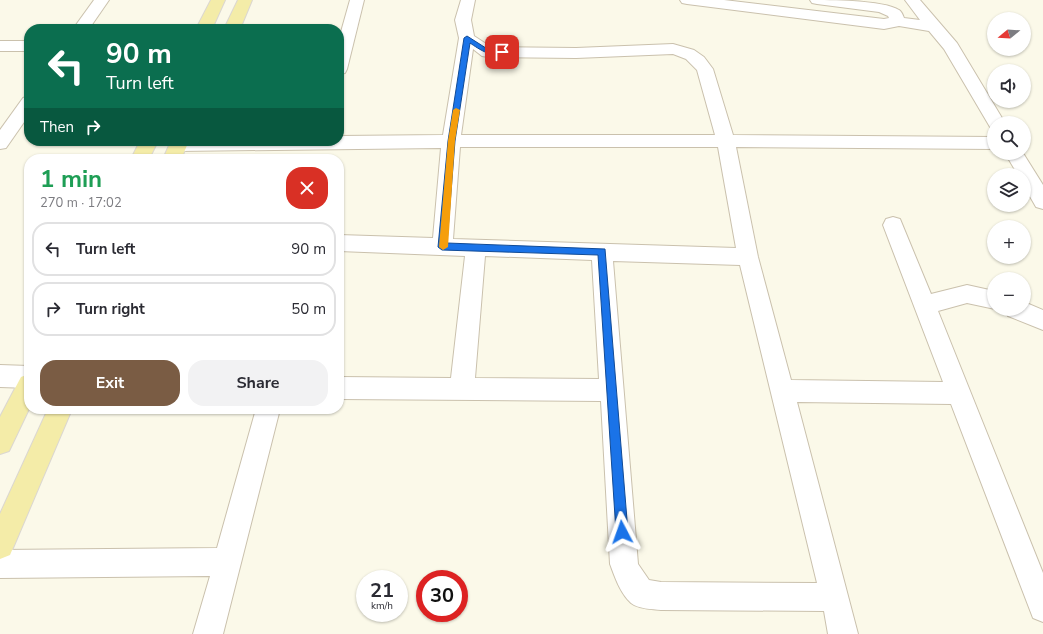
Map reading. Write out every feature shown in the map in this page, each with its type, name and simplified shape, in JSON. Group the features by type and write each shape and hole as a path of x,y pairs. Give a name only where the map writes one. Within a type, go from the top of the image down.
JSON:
{"main road":[{"path":"206,24 218,0"},
{"path":"234,24 246,0"},
{"path":"0,442 24,395"},
{"path":"0,545 58,414"}],"street":[{"path":"85,24 102,0"},
{"path":"344,50 357,0"},
{"path":"442,247 452,141 467,38 463,20 468,0"},
{"path":"687,0 884,24 895,21 934,27"},
{"path":"817,0 886,9 896,16 895,21"},
{"path":"912,0 951,47 992,116"},
{"path":"467,38 488,52 576,53 673,49 689,52 698,59 705,69 726,141 748,257 835,597 843,634"},
{"path":"0,46 24,46"},
{"path":"2,137 24,108"},
{"path":"2,137 24,135"},
{"path":"344,142 726,141 987,143"},
{"path":"177,148 225,146"},
{"path":"1018,160 1043,202"},
{"path":"892,225 1041,598"},
{"path":"344,244 748,257"},
{"path":"462,388 476,248"},
{"path":"602,252 624,564 630,579 641,593 661,596 835,597"},
{"path":"924,305 967,294 987,298"},
{"path":"1031,315 1043,320"},
{"path":"0,376 24,377"},
{"path":"344,388 612,390"},
{"path":"782,391 959,393"},
{"path":"208,634 267,414"},
{"path":"0,564 227,562"}],"slow traffic":[{"path":"443,247 456,110"}],"route":[{"path":"502,52 488,52 467,38 452,141 442,247 602,252 622,532"}]}
